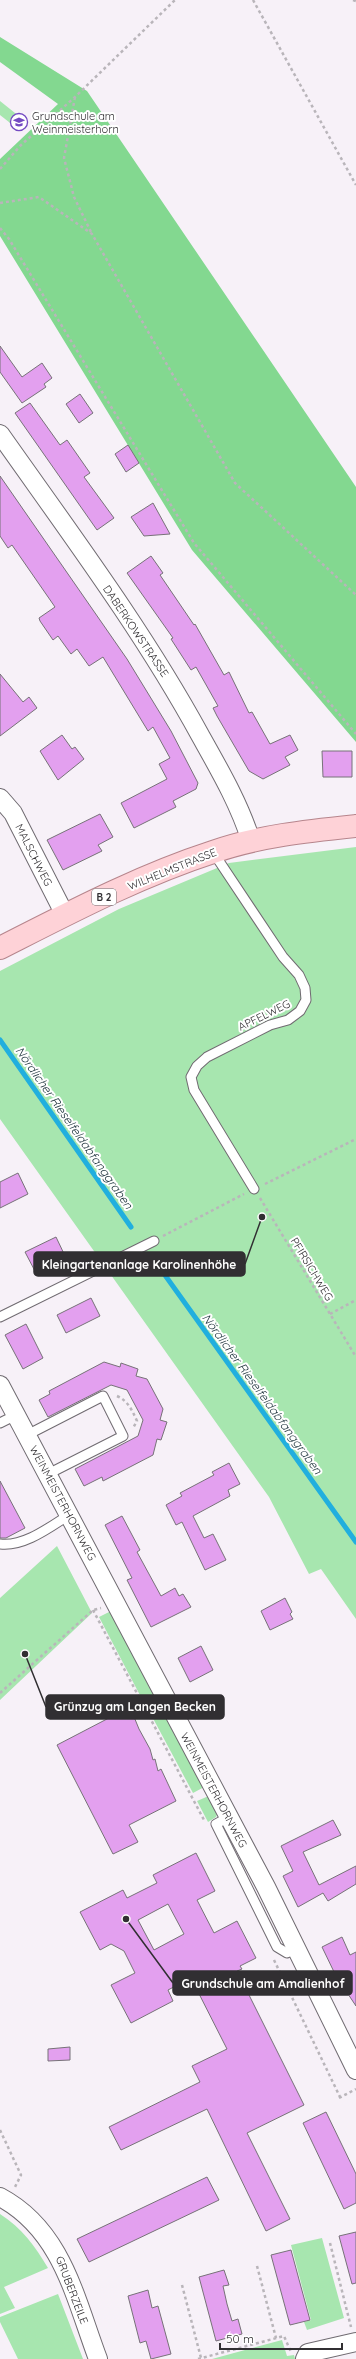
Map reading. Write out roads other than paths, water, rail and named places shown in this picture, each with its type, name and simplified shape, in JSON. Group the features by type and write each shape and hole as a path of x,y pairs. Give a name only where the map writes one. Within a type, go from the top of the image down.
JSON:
{"main road":[{"name":"WILHELMSTRASSE","path":"0,948 66,915 142,880 213,852 251,841 356,826"}],"street":[{"name":"DABERKOWSTRASSE","path":"0,434 122,608 174,689 242,813 251,841"},
{"name":"MALSCHWEG","path":"0,798 13,813 66,915"},
{"name":"WEINMEISTERHORNWEG","path":"0,1385 229,1817 356,2070"},
{"name":"GRUBERZEILE","path":"6,2194 16,2206 38,2226 59,2254 98,2359"},
{"path":"306,2358 308,2354 355,2342"}],"lane":[{"name":"APFELWEG","path":"213,852 283,957 299,975 305,988 306,1000 300,1010 288,1020 270,1025 207,1057 197,1066 192,1077 194,1090 254,1189"},
{"path":"0,1317 154,1241"},
{"path":"27,1435 103,1396 123,1436 48,1474"},
{"path":"0,1424 16,1415"},
{"path":"0,1544 14,1543 25,1539 69,1515"}],"waterway":[{"name":"Nördlicher Rieselfeldabfanggraben","path":"0,1040 131,1227"},
{"name":"Nördlicher Rieselfeldabfanggraben","path":"152,1257 356,1542"}],"place":[{"name":"Grundschule am Weinmeisterhorn","path":"19,122"},
{"name":"Kleingartenanlage Karolinenhöhe","path":"262,1217"},
{"name":"Grünzug am Langen Becken","path":"25,1654"},
{"name":"Grundschule am Amalienhof","path":"126,1919"}]}
